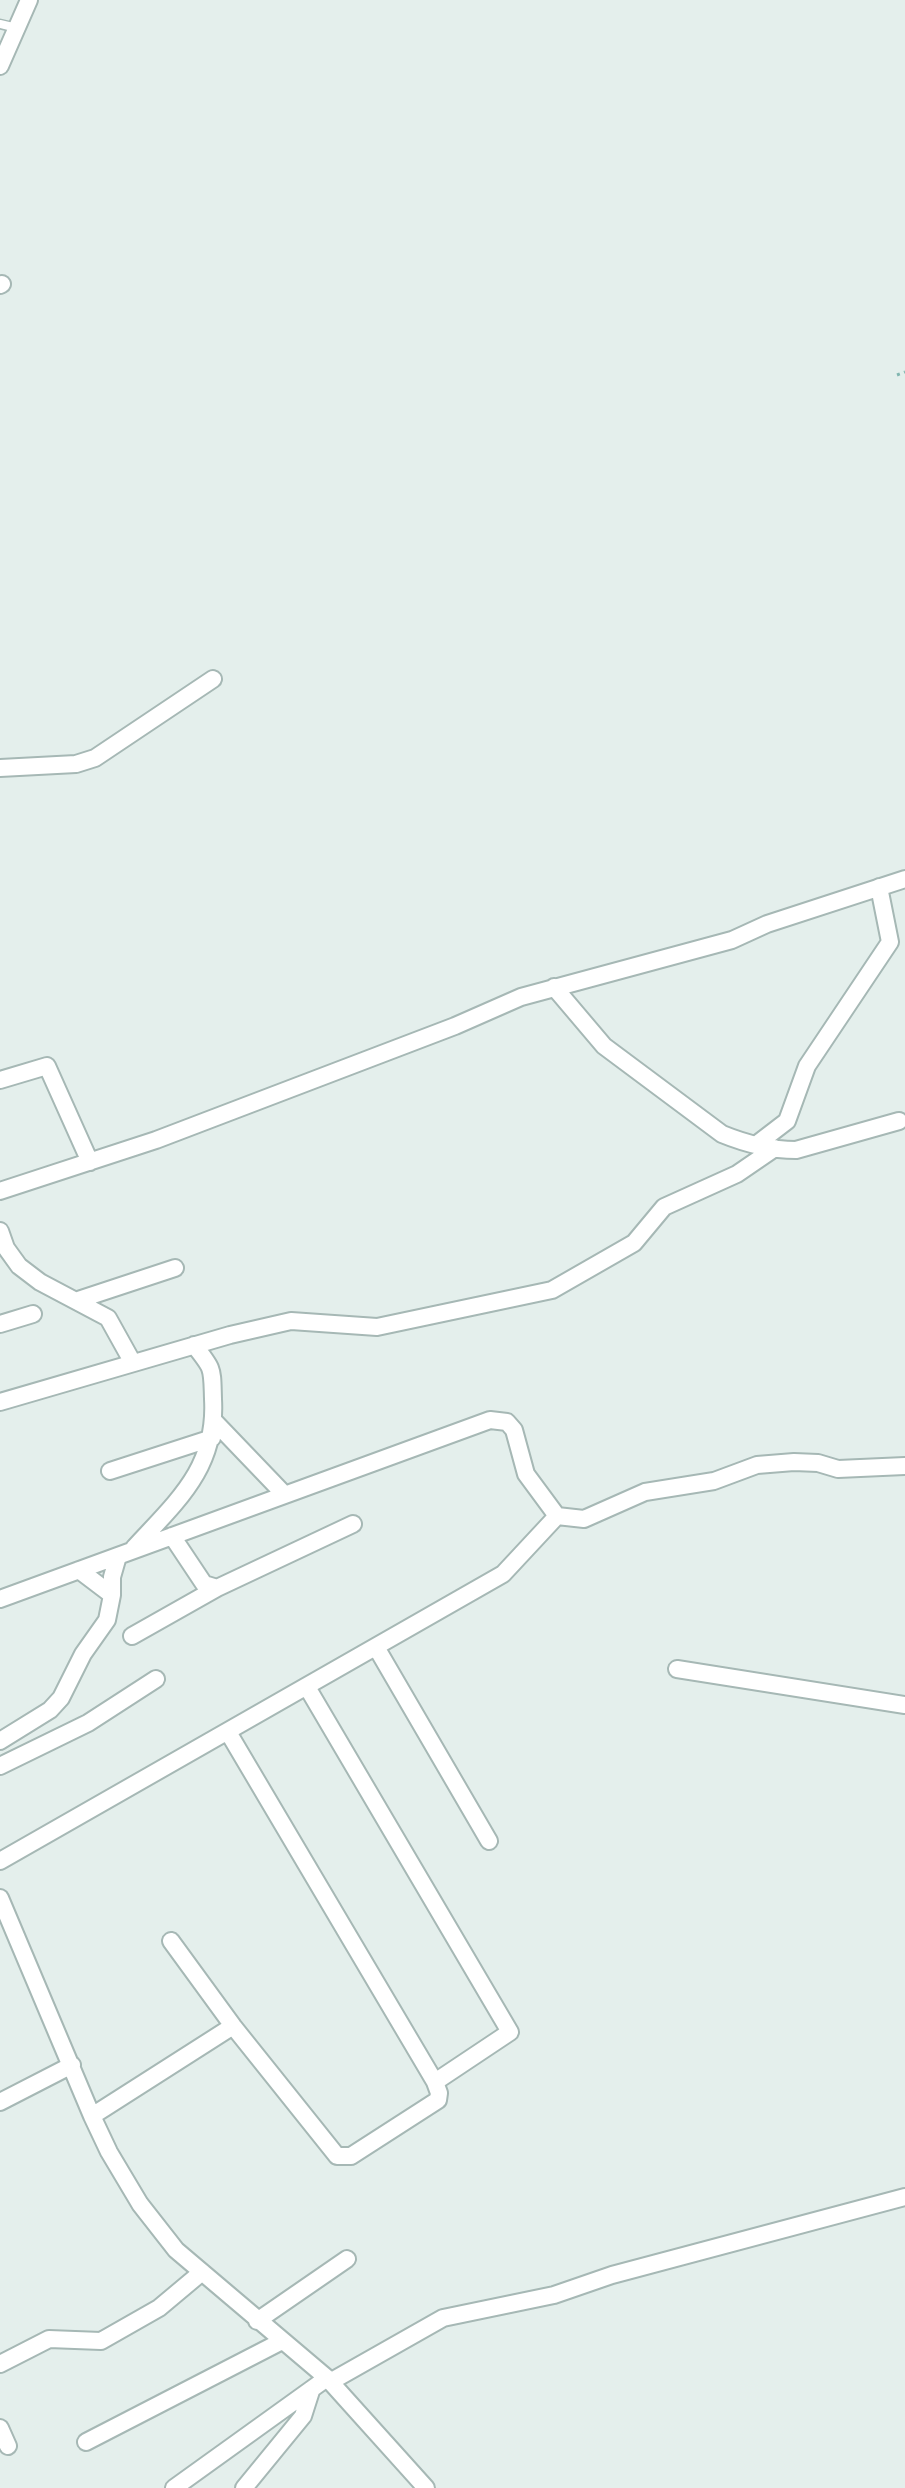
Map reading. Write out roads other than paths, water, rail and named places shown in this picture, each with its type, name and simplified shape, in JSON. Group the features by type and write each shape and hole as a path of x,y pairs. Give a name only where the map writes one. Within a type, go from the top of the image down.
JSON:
{"street":[{"path":"0,66 8,26 29,0"},
{"path":"0,768 76,764 95,759 213,679"},
{"path":"0,1191 156,1140 455,1026 521,997 732,940 767,924 905,879"},
{"path":"757,1144 787,1121 807,1065 890,942 879,887"},
{"path":"554,987 604,1046 722,1134 774,1148 796,1150 899,1121"},
{"path":"0,1080 47,1066 90,1162"},
{"path":"0,1402 194,1345 291,1321 377,1327 552,1290 634,1243 664,1207 737,1174 774,1148"},
{"path":"0,1231 6,1248 6,1260 19,1266 40,1282 78,1300 108,1318 133,1364"},
{"path":"78,1300 174,1268"},
{"path":"0,1324 33,1314"},
{"path":"0,1741 50,1710 61,1698 82,1654 107,1620 112,1595 112,1577 125,1553 182,1495 200,1469 213,1430 212,1367 230,1335"},
{"path":"194,1345 212,1367"},
{"path":"0,1599 490,1420 507,1422 514,1430 526,1474 556,1516 584,1519 645,1491 714,1481 757,1465 818,1463 838,1469 905,1466"},
{"path":"110,1471 213,1430"},
{"path":"213,1430 284,1494"},
{"path":"0,1862 504,1574 556,1516"},
{"path":"132,1636 217,1588 353,1524"},
{"path":"172,1536 204,1584 217,1588"},
{"path":"79,1570 112,1595"},
{"path":"376,1647 489,1841"},
{"path":"677,1669 905,1705"},
{"path":"0,1766 88,1723 156,1679"},
{"path":"307,1687 510,2032 435,2082"},
{"path":"171,1941 233,2026 337,2156 342,2158 351,2156 438,2100 439,2093 435,2082 228,1732"},
{"path":"0,1898 92,2116 109,2152 140,2204 176,2250 329,2380 426,2488"},
{"path":"92,2116 233,2026"},
{"path":"0,2102 72,2065"},
{"path":"174,2488 310,2391 443,2318 554,2295 612,2275 905,2197"},
{"path":"257,2321 347,2259"},
{"path":"0,2364 49,2339 101,2341 159,2308 202,2272"},
{"path":"86,2442 282,2341"},
{"path":"244,2488 303,2416 310,2391"},
{"path":"0,2428 8,2446"}]}
